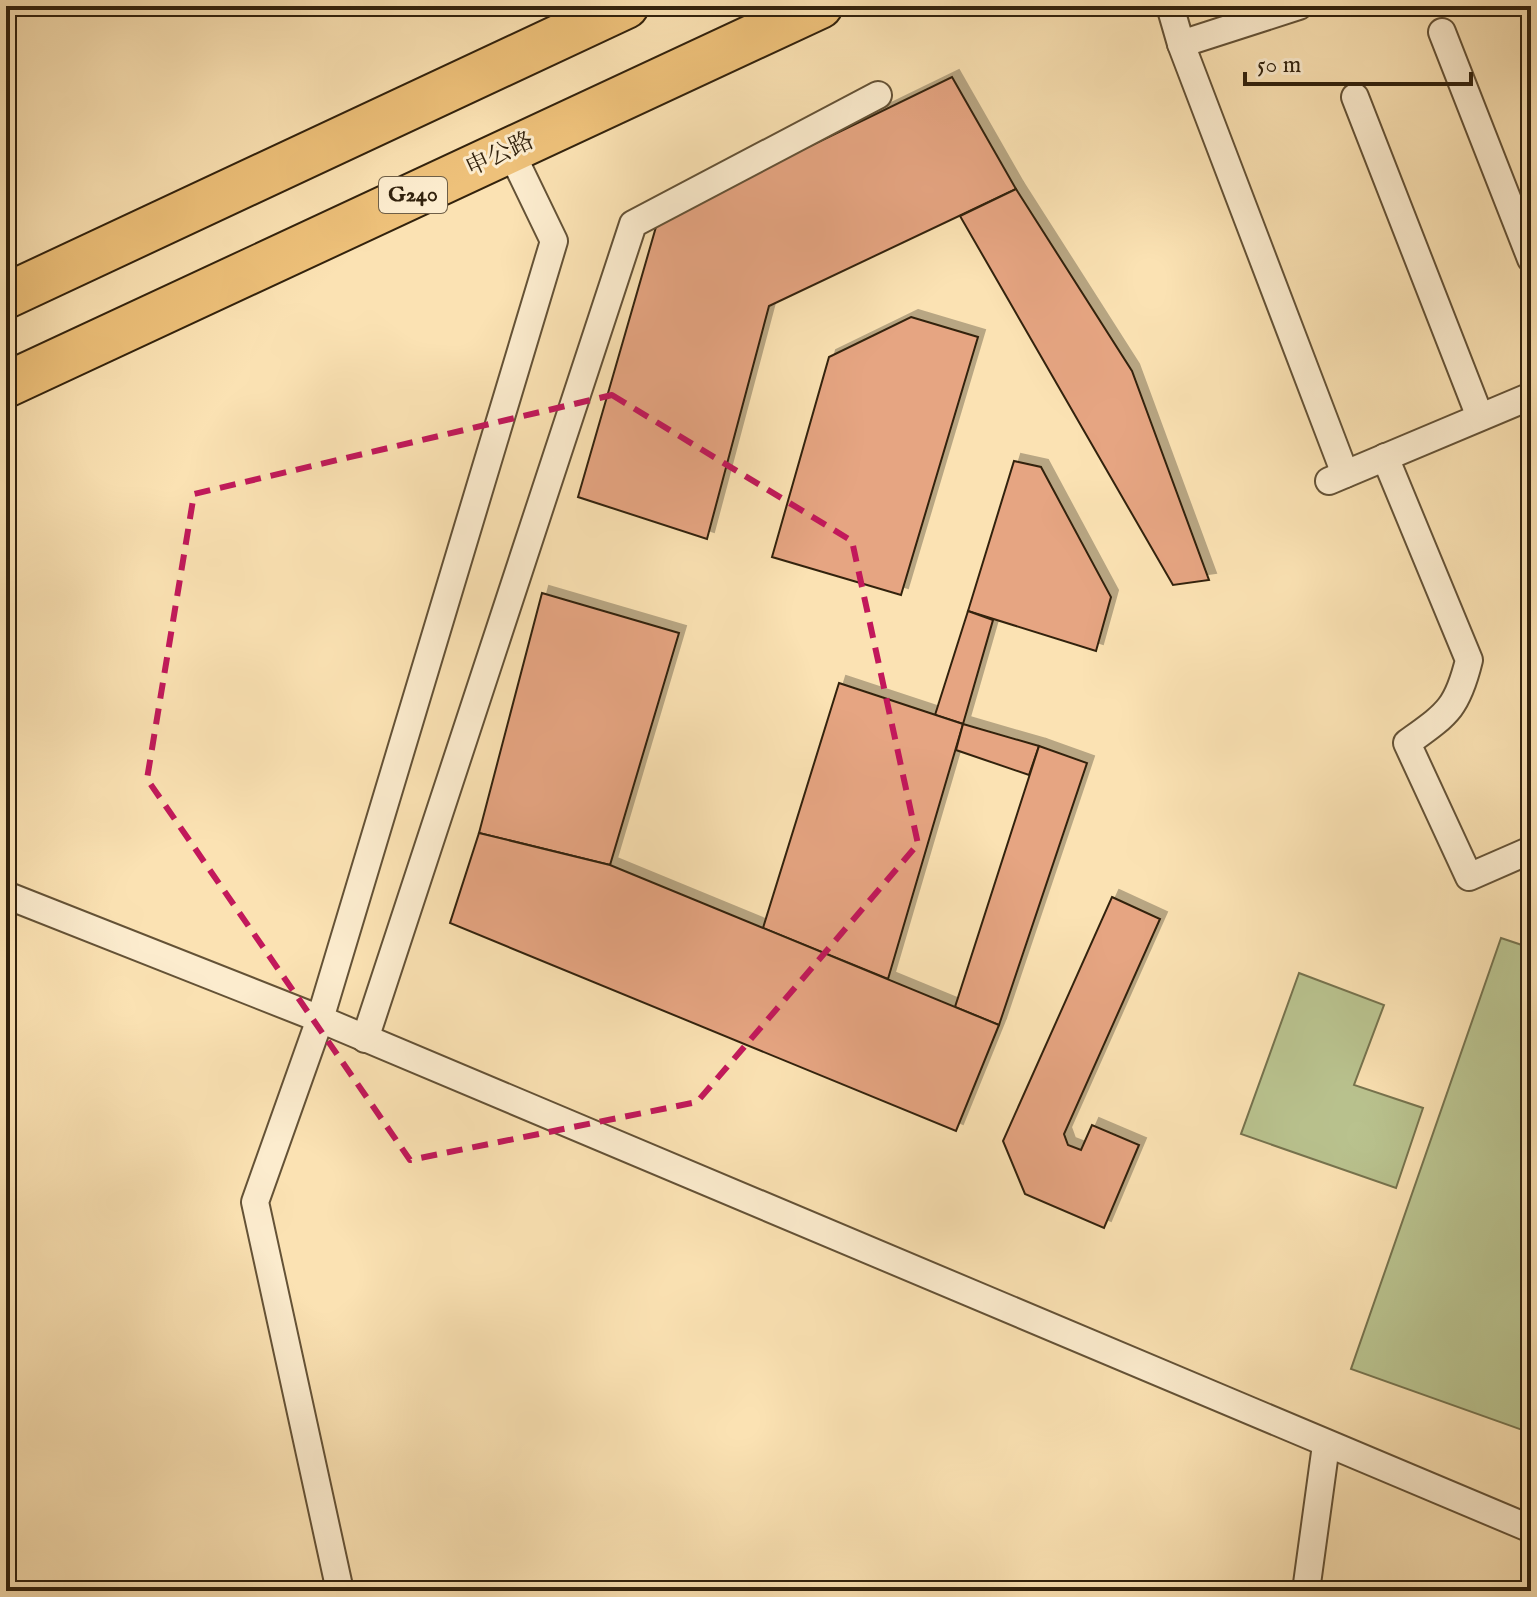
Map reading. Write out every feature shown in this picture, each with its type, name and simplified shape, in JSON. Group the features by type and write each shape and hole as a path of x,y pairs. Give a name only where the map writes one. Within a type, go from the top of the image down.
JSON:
{"highway":[{"path":"6,296 626,6"},
{"name":"申公路","path":"6,385 820,6"}],"street":[{"path":"1170,6 1337,478 1531,396"},
{"path":"1181,44 1299,6"},
{"path":"1442,32 1531,259"},
{"path":"365,1039 633,224 878,95"},
{"path":"1355,97 1480,417"},
{"path":"340,1591 255,1202 320,1019 554,241 510,150"},
{"path":"1385,457 1469,660 1461,693 1442,717 1407,743 1469,877 1531,850"},
{"path":"6,895 320,1019 1531,1529"},
{"path":"1306,1591 1326,1445"}],"highlighted area":[{"path":"612,395 852,541 918,844 697,1102 410,1160 147,779 194,494"}],"green space":[{"path":"1501,938 1531,948 1531,1433 1351,1369"},
{"path":"1299,973 1384,1005 1354,1085 1423,1108 1396,1188 1241,1134"}],"building":[{"path":"952,77 1016,189 769,306 707,539 578,497 658,220"},
{"path":"1016,189 1132,371 1209,580 1173,585 960,216"},
{"path":"911,317 978,337 901,595 772,557 829,357"},
{"path":"1014,461 1041,467 1111,597 1096,651 968,611"},
{"path":"542,593 679,633 610,865 479,833"},
{"path":"968,611 993,620 963,724 935,715"},
{"path":"839,683 963,724 888,979 763,928"},
{"path":"963,724 1039,746 1029,775 956,750"},
{"path":"1039,746 1087,763 999,1025 955,1007"},
{"path":"479,833 610,865 999,1025 956,1131 450,923"},
{"path":"1112,897 1160,919 1064,1134 1068,1145 1081,1150 1092,1125 1139,1145 1104,1228 1025,1194 1003,1141"}]}
